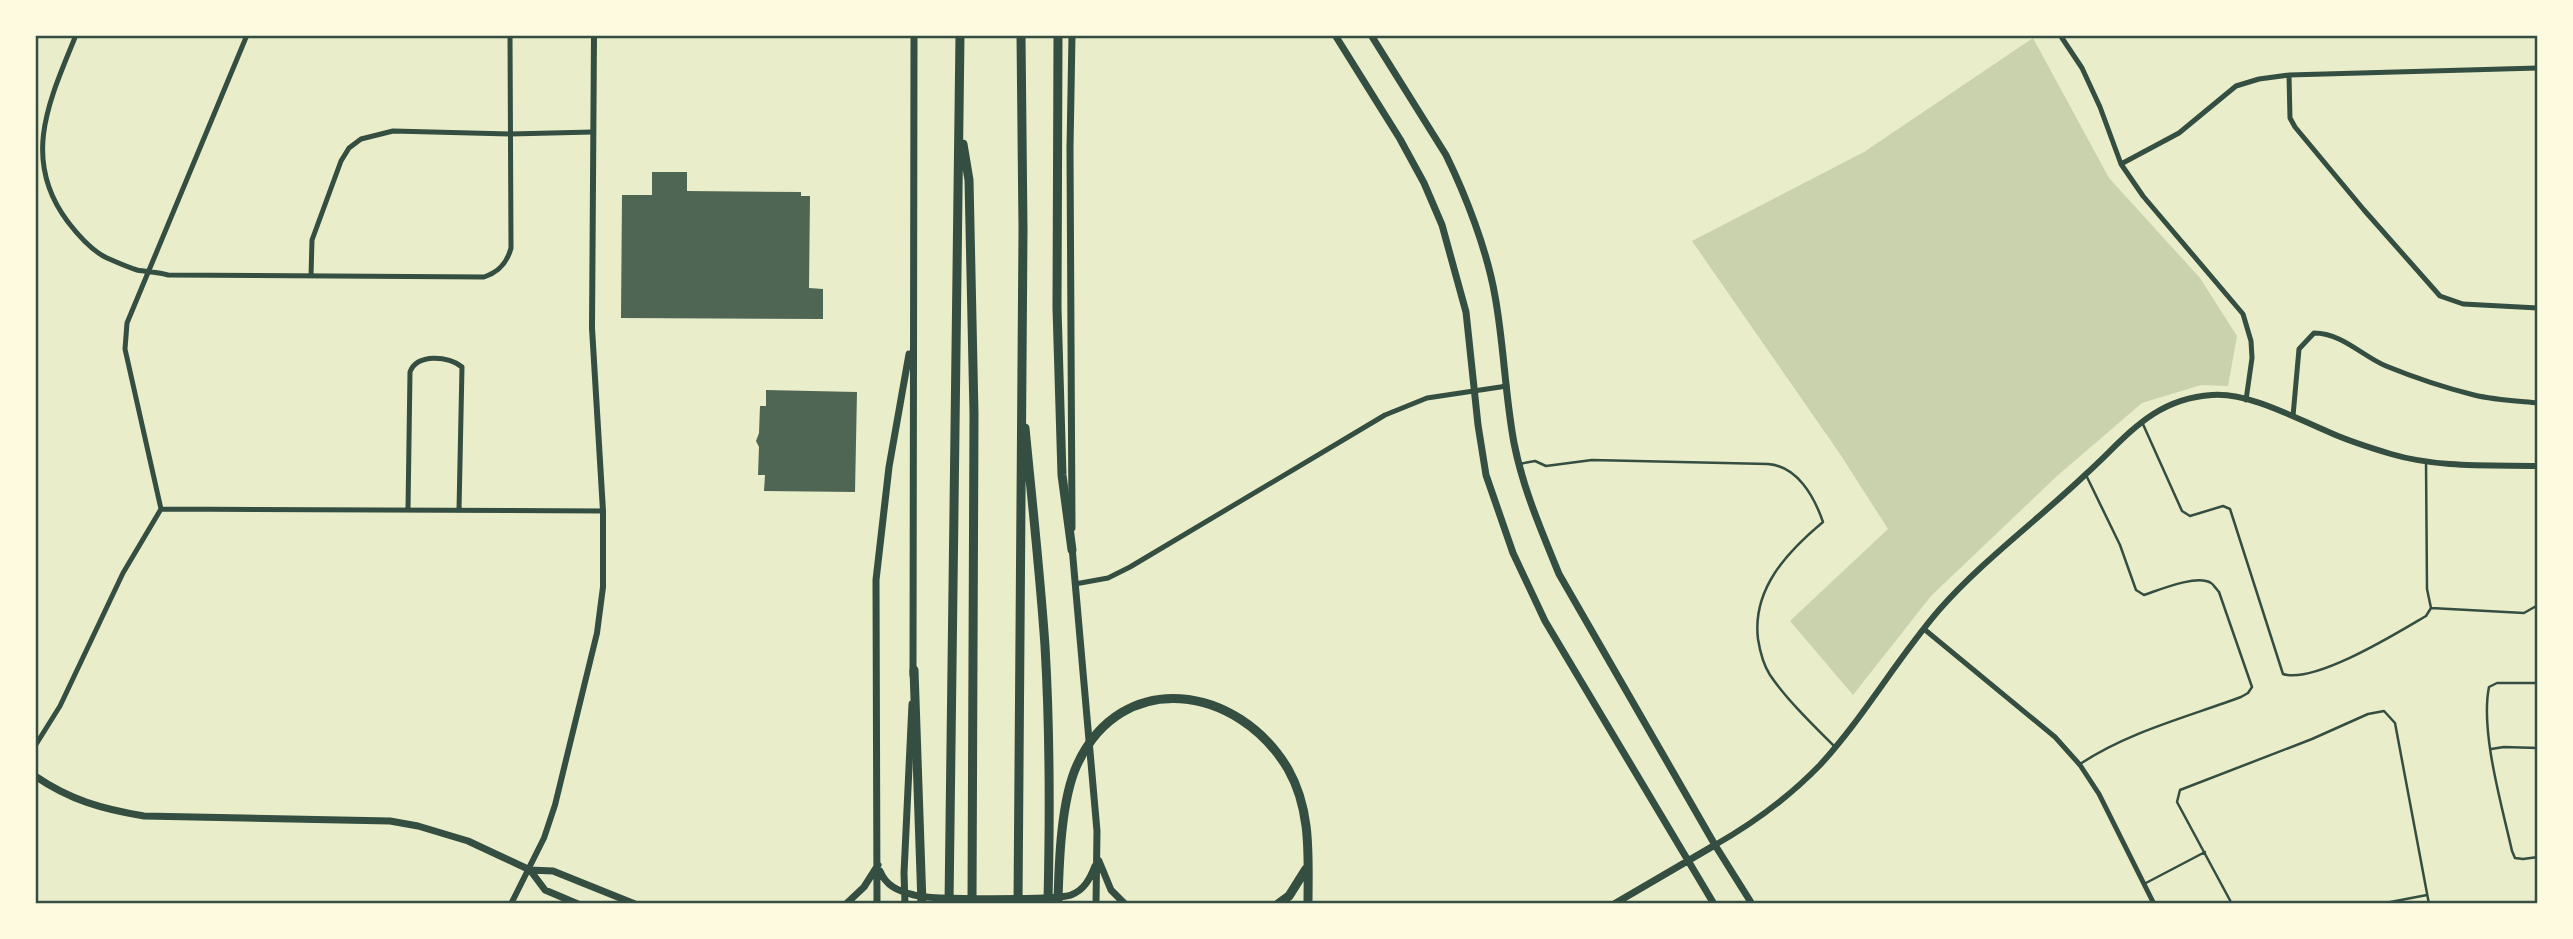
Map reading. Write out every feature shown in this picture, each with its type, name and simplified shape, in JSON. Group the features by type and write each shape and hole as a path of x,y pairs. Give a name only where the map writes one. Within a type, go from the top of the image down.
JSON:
{"highway":[{"path":"949,904 960,35"},
{"path":"1018,904 1022,380 1021,35"},
{"path":"1058,35 1057,308 1062,475 1072,550"},
{"path":"959,122 969,180 974,414 972,902"},
{"path":"1022,380 1045,648 1053,901 1075,768 1093,737 1110,719 1133,705 1157,699 1178,698 1203,702 1223,710 1255,730 1288,769 1306,818 1308,904"},
{"path":"914,670 922,904"},
{"path":"1278,904 1295,888 1308,864"}],"main road":[{"path":"905,904 906,787 914,670 914,35"},
{"path":"1072,35 1072,550 1095,811 1096,904"},
{"path":"1335,35 1401,139 1442,225 1466,312 1486,475 1500,519 1526,583 1545,621 1714,904"},
{"path":"1371,35 1456,176 1483,250 1494,292 1519,464 1539,527 1559,574 1715,845 1752,904"},
{"path":"877,904 876,580 889,467 912,336"},
{"path":"35,776 60,793 113,811 144,816 390,821 418,826 468,841 530,870 553,871 635,904"},
{"path":"1614,904 1715,845"},
{"path":"1097,851 1105,880 1118,899 1125,904"},
{"path":"878,864 884,879 894,888 927,897 1069,896 1085,885 1096,863"},
{"path":"846,904 864,887 878,864"},
{"path":"530,870 545,890 578,904"}],"street":[{"path":"76,35 47,110 43,166 48,188 58,209 87,243 104,257 140,271 150,270 168,275 484,278 502,267 511,248 510,35"},
{"path":"35,746 60,706 123,573 161,509 125,342 127,323 247,35"},
{"path":"511,904 530,870 555,805 597,633 603,586 603,510 592,328 594,35"},
{"path":"2060,35 2082,68 2121,164 2143,196 2243,314 2251,341 2252,358 2246,400"},
{"path":"2121,164 2179,133 2236,86 2259,79 2288,75 2538,68"},
{"path":"2288,75 2290,118 2295,127 2364,211 2440,296 2463,304 2538,309"},
{"path":"311,276 312,240 341,161 349,148 362,139 393,131 510,134 593,132"},
{"path":"2294,416 2299,349 2314,333 2322,333 2359,349 2387,366 2474,395 2538,403"},
{"path":"408,509 410,372 417,361 433,359 455,361 462,367 459,510"},
{"path":"1075,584 1108,578 1130,567 1392,412 1427,398 1507,386"},
{"path":"1715,845 1778,802 1802,782 1835,747 1924,629 1985,564 2164,405 2194,396 2216,394 2246,400 2294,416 2365,446 2426,461 2538,466"},
{"path":"161,509 603,510"},
{"path":"1924,629 2055,737 2080,765 2099,794 2154,904"}],"lane":[{"path":"2142,422 2182,511 2190,516 2223,506 2230,509 2283,674 2289,676 2323,668 2365,651 2426,616 2431,608 2427,589 2426,461"},
{"path":"1519,464 1535,461 1546,466 1592,460 1768,464 1782,465 1795,474 1814,502 1823,522 1793,550 1766,585 1759,604 1757,628 1760,654 1770,674 1835,747"},
{"path":"2080,765 2102,750 2126,739 2248,693 2252,687 2219,592 2212,583 2187,582 2144,595 2136,590 2120,545 2086,475"},
{"path":"2431,608 2524,613 2538,605"},
{"path":"2538,684 2497,683 2489,687 2486,700 2491,749 2515,858 2538,857"},
{"path":"2232,904 2177,802 2180,790 2312,739 2368,714 2384,711 2395,723 2429,904"},
{"path":"2491,749 2538,748"},
{"path":"2144,884 2205,852"},
{"path":"2380,904 2427,895"}],"green space":[{"path":"2033,38 2109,178 2200,278 2237,336 2228,386 2201,385 2142,403 2057,476 1931,596 1853,695 1790,621 1888,529 1840,454 1692,241 1864,152"}],"building":[{"path":"652,172 687,172 687,191 801,192 801,196 810,196 809,288 823,289 823,319 621,318 622,195 652,195"},
{"path":"766,390 857,392 855,492 764,491 765,475 758,475 759,447 756,441 760,406 766,406"}]}
